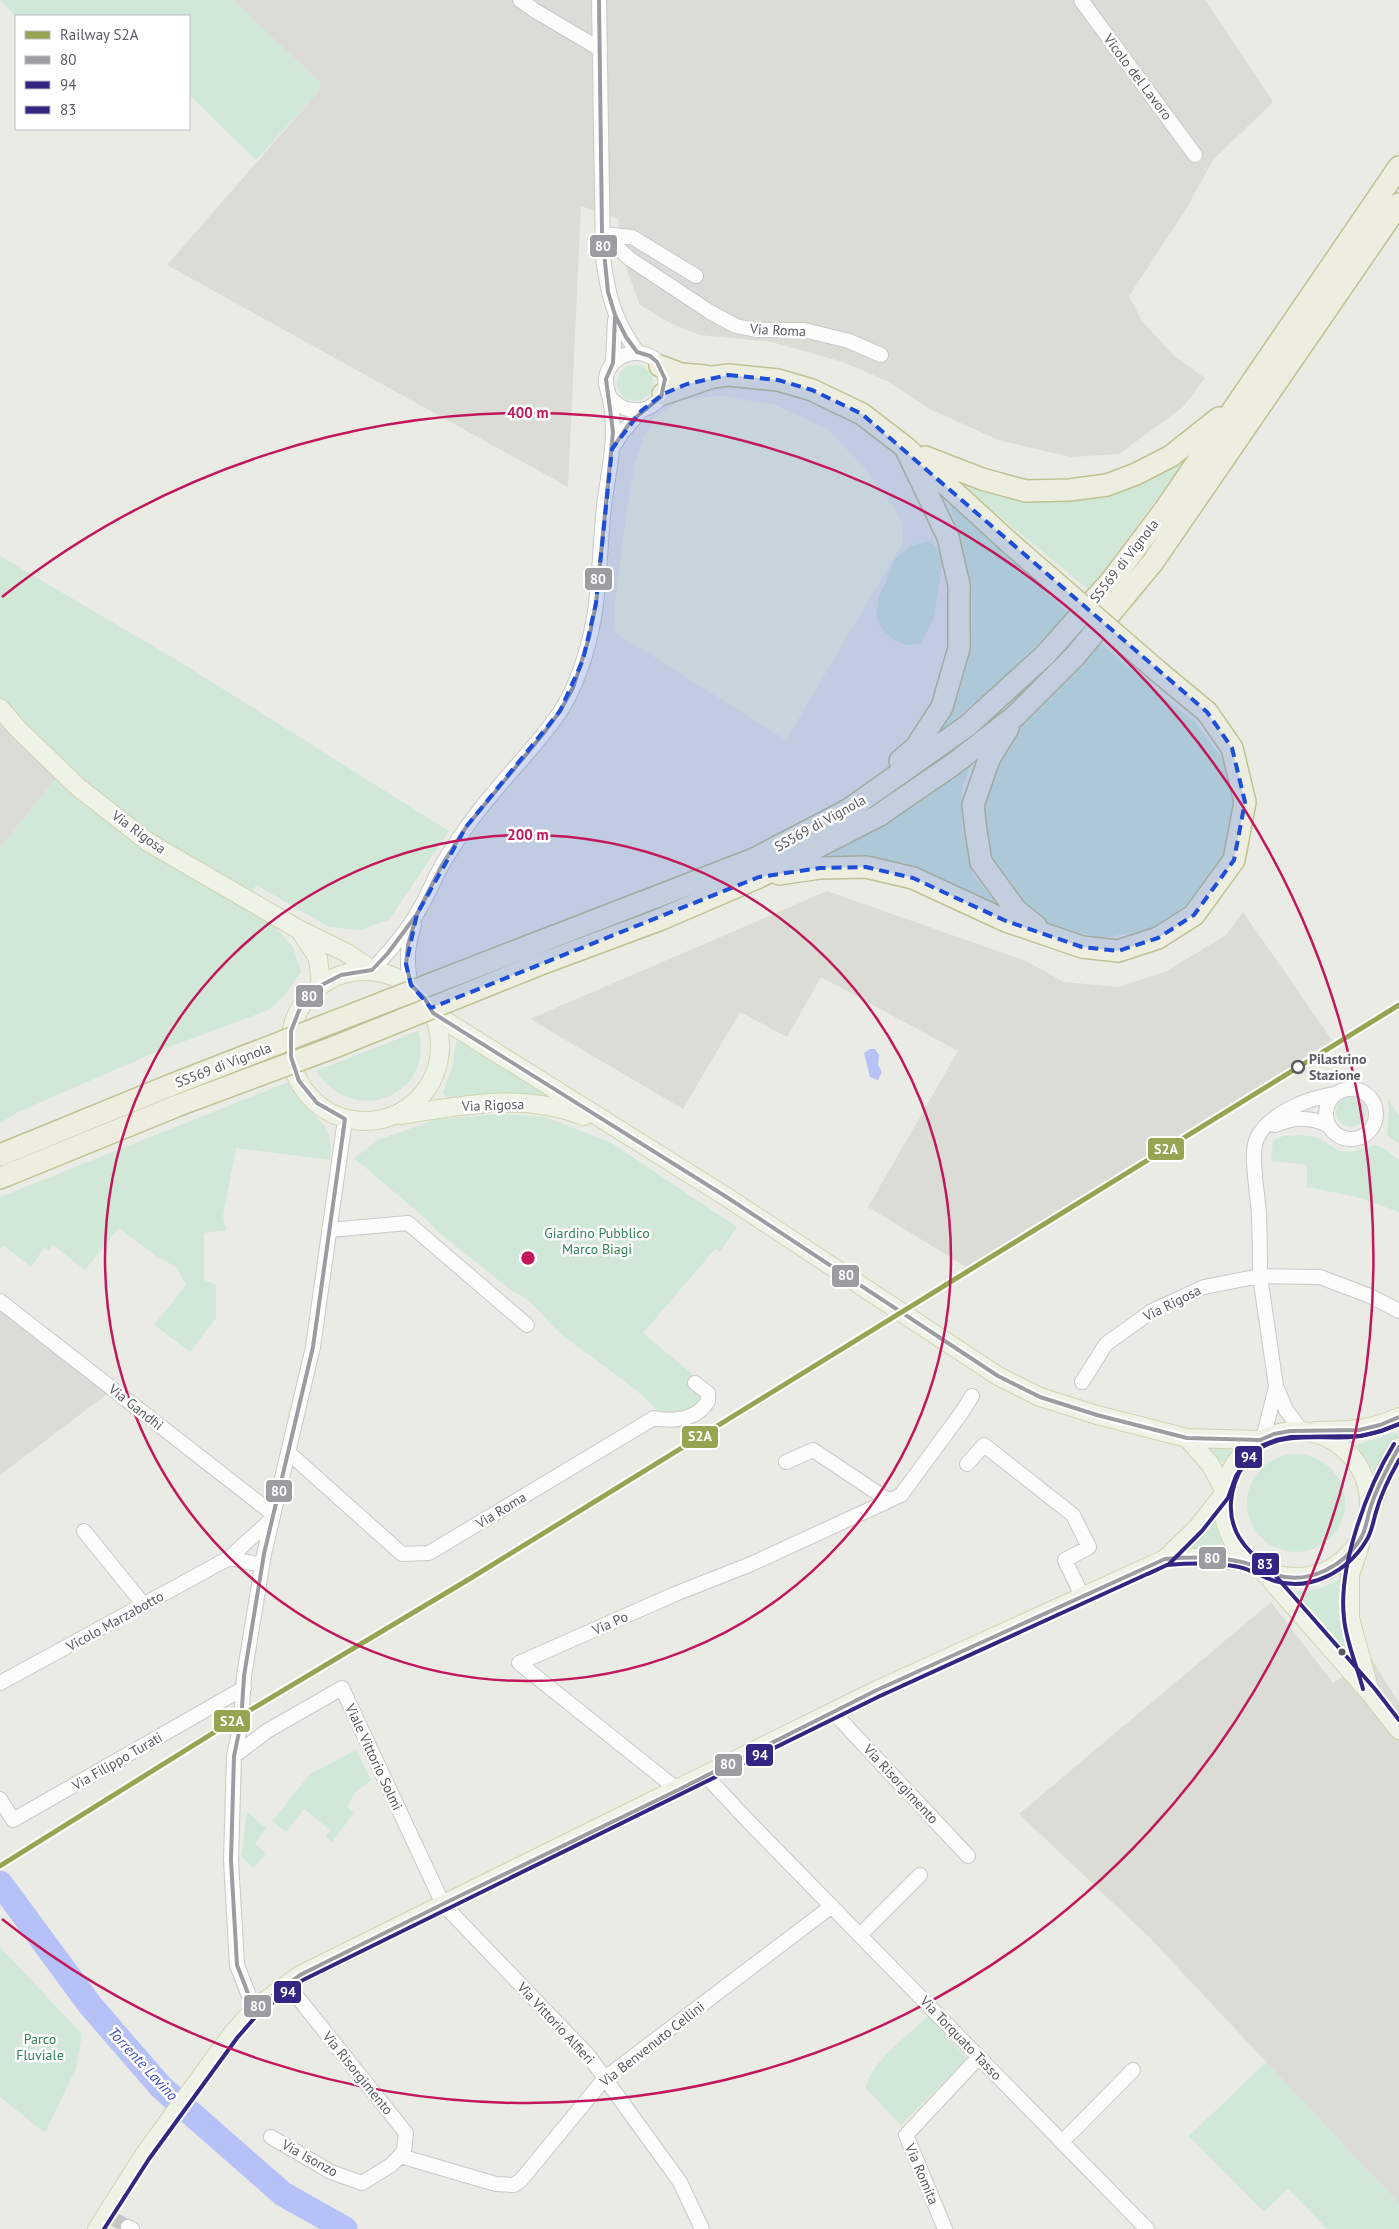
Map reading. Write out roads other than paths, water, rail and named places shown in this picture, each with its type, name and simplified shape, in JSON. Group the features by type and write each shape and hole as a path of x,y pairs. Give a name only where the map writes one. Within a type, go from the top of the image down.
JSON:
{"highway":[{"name":"SS569 di Vignola","path":"0,1178 175,1095 529,946 754,859 848,810 967,726 1046,655 1111,581 1166,508 1399,167"},
{"name":"SS569 di Vignola","path":"0,1155 175,1095 332,1048 659,920 759,878 878,816 955,763 1014,717 1075,656 1152,562 1399,204"},
{"path":"660,366 681,374 713,377"},
{"path":"662,394 713,377 728,375 756,377 812,390 862,414 905,447 1160,673 1208,712 1232,748 1245,802 1234,860 1194,915 1158,938 1118,951 1082,947 1045,935 1006,921 913,878 866,867 820,868 759,878"},
{"path":"905,447 949,468 1026,491 1069,490 1107,485 1136,474 1171,456 1240,400"},
{"path":"848,810 916,747 942,707 959,648 959,586 948,537 905,447"},
{"path":"1014,717 989,759 973,805 976,831 981,862 1016,910 1045,935"}],"main road":[{"name":"Via Rigosa","path":"0,708 17,728 78,787 148,842 298,929 347,952 372,970"},
{"name":"Via Rigosa","path":"298,929 309,941 318,958 321,984"},
{"path":"372,970 399,978 411,985 425,999 433,1013 438,1028 441,1045 438,1064 433,1079 414,1103 391,1116 368,1121 345,1119 327,1111 312,1100 296,1077 291,1062 289,1046 295,1016 303,1003 321,984 335,976 350,972 372,970"},
{"name":"Via Rigosa","path":"433,1013 724,1196 998,1376 1040,1397 1097,1415 1187,1438 1261,1439"},
{"name":"Via Rigosa","path":"391,1116 468,1104 516,1101 565,1109 622,1131"},
{"path":"1399,1417 1380,1425 1359,1430 1304,1431 1274,1434 1261,1439 1242,1454 1230,1473 1224,1493 1224,1517 1231,1538 1370,1693 1399,1730"},
{"path":"1304,1431 1327,1437 1346,1450 1360,1467 1368,1488 1370,1510"},
{"path":"1187,1438 1202,1453 1224,1493"},
{"path":"1370,1693 1350,1618 1350,1575 1370,1510 1387,1467 1399,1447"},
{"path":"1165,1559 1198,1527 1224,1493"},
{"path":"97,2229 110,2216 144,2155 208,2064 254,2009 300,1975 678,1790 877,1690 1165,1559 1193,1556 1221,1558 1256,1566 1279,1576 1299,1578 1319,1574 1337,1566 1352,1552 1363,1536"}],"street":[{"path":"520,0 600,49"},
{"path":"372,970 388,953 417,914 442,865 466,827 560,711 573,688 583,660 594,616 612,449 612,417 606,379 613,363 615,317 605,275 602,234 599,0"},
{"name":"Vicolo del Lavoro","path":"1081,0 1196,155"},
{"path":"602,234 632,238 696,276"},
{"name":"Via Roma","path":"602,234 630,259 710,312 736,326 756,330 804,330 849,340 881,355"},
{"path":"615,317 637,352"},
{"path":"609,396 623,409 641,411 650,408 662,394 664,375 660,366 646,354 637,352 628,354 613,363"},
{"path":"612,449 620,434 641,411"},
{"path":"411,985 406,964 408,945 417,914"},
{"path":"1262,1130 1290,1120 1302,1118 1319,1121 1329,1126 1340,1137 1356,1139 1369,1132 1377,1118 1374,1102 1364,1091 1349,1088 1299,1104 1282,1113 1262,1130 1256,1139 1253,1153 1259,1217 1260,1276 1276,1386 1286,1410 1304,1431"},
{"path":"1329,1126 1326,1118 1326,1109 1334,1094"},
{"path":"254,2009 237,1965 232,1860 234,1756 241,1723 244,1688 262,1566 272,1516 313,1347 345,1119"},
{"path":"329,1230 408,1223 527,1325"},
{"name":"Via Rigosa","path":"1082,1382 1106,1344 1152,1311 1204,1287 1260,1276 1320,1277 1370,1296 1399,1310"},
{"name":"Via Gandhi","path":"0,1301 272,1516"},
{"name":"Via Roma","path":"288,1453 402,1554 430,1553 654,1418 679,1420 698,1411 708,1401 708,1393 695,1383"},
{"path":"1261,1439 1276,1386"},
{"name":"Via Po","path":"678,1790 519,1663 675,1594 751,1564 901,1495 972,1396"},
{"path":"967,1464 984,1445 1073,1516 1090,1547 1065,1560 1082,1596"},
{"path":"786,1462 813,1450 888,1500"},
{"name":"Vicolo Marzabotto","path":"0,1683 229,1558 272,1516"},
{"path":"84,1531 144,1605"},
{"path":"229,1558 262,1566"},
{"name":"Via Filippo Turati","path":"0,1799 13,1820 244,1688"},
{"name":"Viale Vittorio Solmi","path":"234,1756 267,1731 342,1688 443,1904"},
{"name":"Via Risorgimento","path":"834,1712 968,1856"},
{"path":"241,1723 250,1730 267,1731"},
{"name":"Via Torquato Tasso","path":"706,1776 1147,2229"},
{"path":"860,1935 920,1875"},
{"name":"Via Vittorio Alfieri","path":"443,1904 588,2055 680,2182 702,2229"},
{"name":"Via Benvenuto Cellini","path":"400,2156 496,2184 514,2185 521,2180 605,2078 832,1906"},
{"name":"Via Risorgimento","path":"295,1994 406,2133 404,2150 400,2156"},
{"name":"Via Romita","path":"945,2229 906,2134 979,2058"},
{"path":"1062,2142 1133,2070"},
{"name":"Via Isonzo","path":"271,2137 331,2172 362,2183 392,2165 400,2156"}],"water":[{"path":"870,1049 875,1049 879,1055 878,1065 882,1072 878,1080 870,1077 864,1053"}],"waterway":[{"name":"Torrente Lavino","path":"0,1883 90,2005 161,2087 283,2194 345,2229"}],"tunnel":[{"path":"114,2219 128,2227"}],"rail line":[{"name":"S2A","path":"0,1866 242,1715 471,1578 1399,1005"}],"place":[{"name":"Pilastrino Stazione","path":"1298,1067"}],"park label":[{"name":"Giardino Pubblico Marco Biagi","path":"597,1242"},
{"name":"Parco Fluviale","path":"40,2048"}]}
